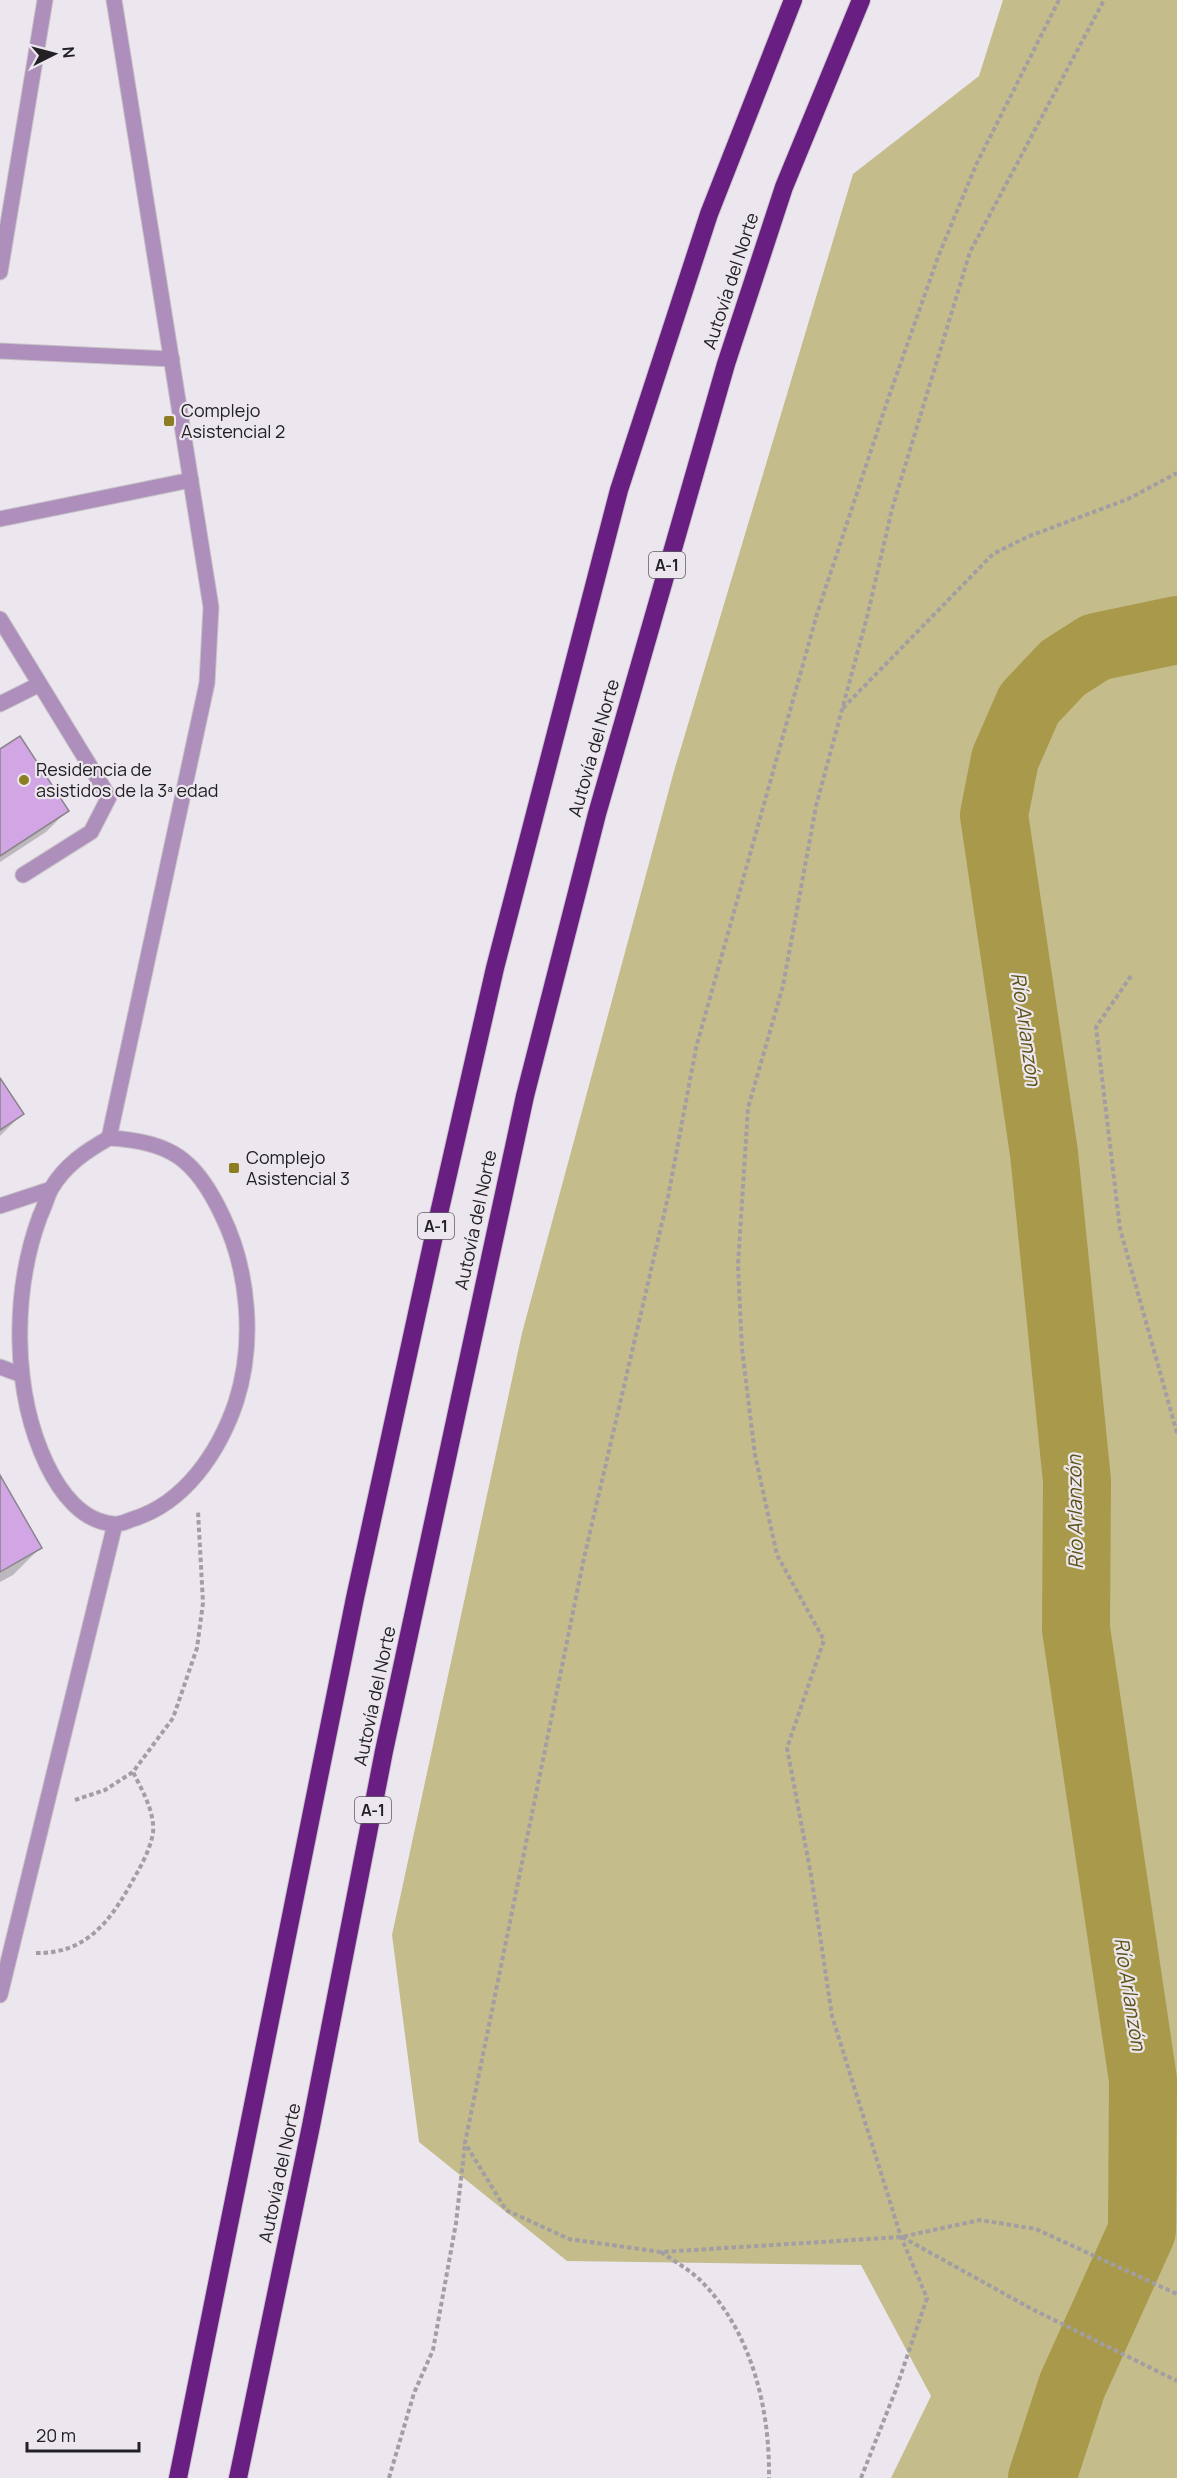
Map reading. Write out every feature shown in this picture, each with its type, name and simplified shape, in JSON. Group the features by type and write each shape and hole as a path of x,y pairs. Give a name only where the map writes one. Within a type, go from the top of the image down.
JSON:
{"highway":[{"name":"Autovía del Norte","path":"178,2478 355,1598 495,968 619,490 709,214 793,0"},
{"name":"Autovía del Norte","path":"238,2478 314,2115 387,1739 525,1096 597,814 726,364 784,187 861,0"}],"lane":[{"path":"0,272 45,0"},
{"path":"109,1138 207,683 211,608 114,0"},
{"path":"0,351 172,359"},
{"path":"0,519 191,480"},
{"path":"0,619 109,797 92,832 23,875"},
{"path":"0,704 40,684"},
{"path":"109,1138 138,1139 166,1148 189,1164 211,1192 228,1226 240,1266 246,1313 244,1367 236,1401 219,1442 195,1478 168,1501 142,1516 116,1524 90,1517 66,1498 47,1465 30,1421 22,1375 20,1331 31,1241 51,1189 64,1171 82,1153 109,1138"},
{"path":"0,1206 51,1189"},
{"path":"0,1367 22,1375"},
{"path":"0,1995 116,1524"}],"path":[{"path":"389,2478 414,2393 433,2350 456,2223 465,2143 584,1558 668,1197 696,1048 817,614 887,402 938,257 976,165 1059,0"},
{"path":"861,2478 895,2392 927,2298 901,2237 832,2016 812,1875 787,1748 824,1640 777,1555 755,1455 742,1349 738,1265 748,1108 783,986 816,807 892,508 970,252 1104,0"},
{"path":"842,710 993,554 1027,537 1128,499 1177,473"},
{"path":"1131,976 1096,1027 1120,1229 1177,1433"},
{"path":"44,1810 105,1790 133,1772 173,1718 197,1648 202,1603 195,1478"},
{"path":"10,1952 49,1953 74,1947 100,1929 118,1908 144,1860 153,1832 150,1807 133,1772"},
{"path":"465,2143 506,2210 569,2239 661,2252 901,2237 980,2220 1036,2229 1177,2294"},
{"path":"901,2237 1030,2308 1177,2381"},
{"path":"661,2252 697,2277 718,2300 745,2347 761,2393 769,2478"}],"shaded area":[{"path":"1003,0 1177,0 1177,2478 891,2478 931,2396 861,2265 567,2261 419,2142 392,1935 522,1333 674,771 853,174 979,76"}],"building":[{"name":"Residencia de asistidos de la 3ª edad","path":"20,736 69,811 0,856 0,749"},
{"path":"0,1078 24,1114 0,1130"},
{"path":"0,1475 42,1548 0,1572"}],"waterway":[{"name":"Río Arlanzón","path":"1042,2478 1072,2386 1142,2231 1143,2080 1076,1629 1077,1481 1044,1153 994,815 1005,759 1029,704 1063,668 1096,647 1177,630"}],"place":[{"name":"Complejo Asistencial 2","path":"169,421"},
{"name":"Residencia de asistidos de la 3ª edad","path":"24,780"},
{"name":"Complejo Asistencial 3","path":"234,1168"}]}
